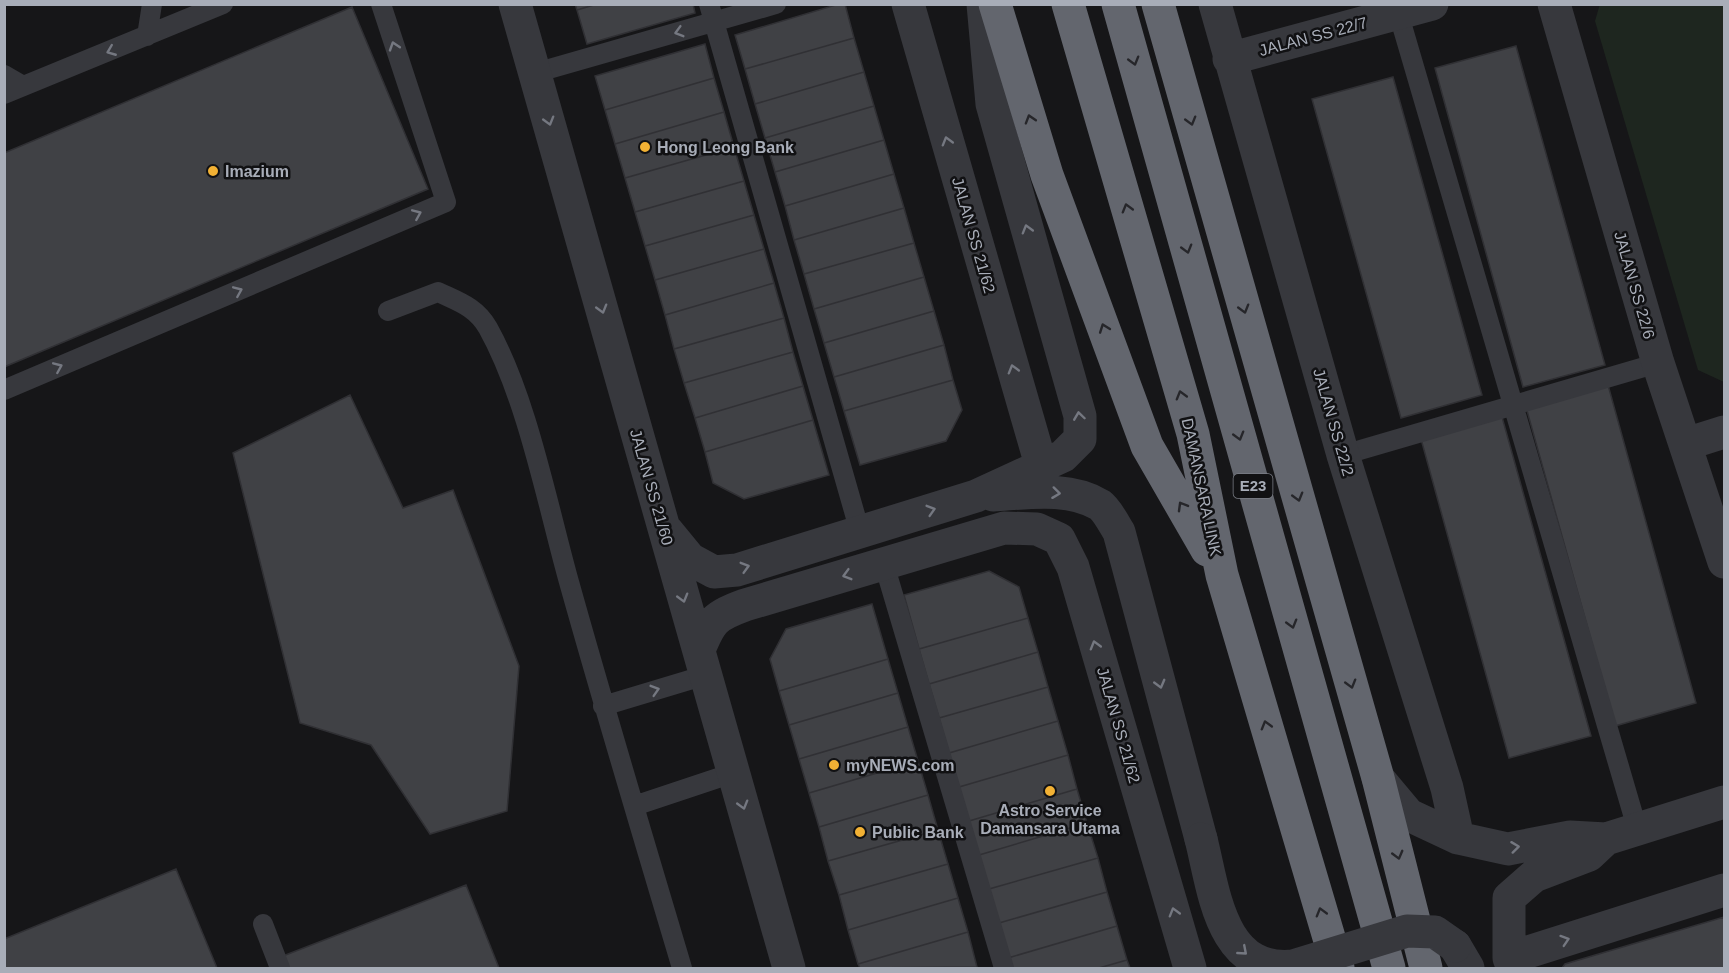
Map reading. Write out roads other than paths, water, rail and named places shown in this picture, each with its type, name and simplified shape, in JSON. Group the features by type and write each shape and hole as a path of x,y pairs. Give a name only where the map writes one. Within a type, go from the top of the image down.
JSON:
{"highway":[{"path":"995,4 1047,175 1147,446 1222,575"},
{"name":"DAMANSARA LINK","path":"1068,4 1193,434 1222,575 1338,969"},
{"name":"E23","path":"1118,4 1389,969"},
{"path":"1158,4 1378,778 1426,969"}],"street":[{"name":"JALAN SS 21/60","path":"515,4 789,969"},
{"name":"JALAN SS 21/62","path":"908,4 1041,465"},
{"path":"664,527 690,559 714,572 737,570 976,496 1063,456 1080,439 1080,416 993,104 983,4"},
{"name":"JALAN SS 22/2","path":"1215,4 1343,455 1447,788 1458,838"},
{"name":"JALAN SS 22/7","path":"1229,59 1432,4"},
{"name":"JALAN SS 22/6","path":"1554,4 1658,363 1725,562"},
{"path":"1686,444 1725,432"},
{"path":"976,496 1046,492 1073,495 1101,506 1119,531 1226,931 1237,946 1260,963 1281,968 1407,931 1435,932 1462,957"},
{"name":"JALAN SS 21/62","path":"702,662 708,627 719,615 1004,528 1036,529 1059,539 1073,567 1190,969"},
{"path":"1378,778 1409,815 1458,838 1508,849 1570,837 1606,838 1725,802"},
{"path":"1606,838 1589,855 1534,876 1509,898 1511,963 1725,890"}],"lane":[{"path":"147,36 152,4"},
{"path":"4,94 223,4"},
{"path":"4,390 446,202 381,4"},
{"path":"535,73 712,13 776,4"},
{"path":"1398,12 1637,828"},
{"path":"712,13 860,532"},
{"path":"4,75 23,86"},
{"path":"388,311 438,292 474,308 487,326 505,364 529,436 603,706 682,969"},
{"path":"1343,455 1658,363"},
{"path":"884,564 1004,969"},
{"path":"603,706 702,662"},
{"path":"634,806 733,773"},
{"path":"263,924 280,969"}],"place":[{"name":"Hong Leong Bank","path":"645,147"},
{"name":"Imazium","path":"213,171"},
{"name":"myNEWS.com","path":"834,765"},
{"name":"Astro Service Damansara Utama","path":"1050,791"},
{"name":"Public Bank","path":"860,832"}]}
